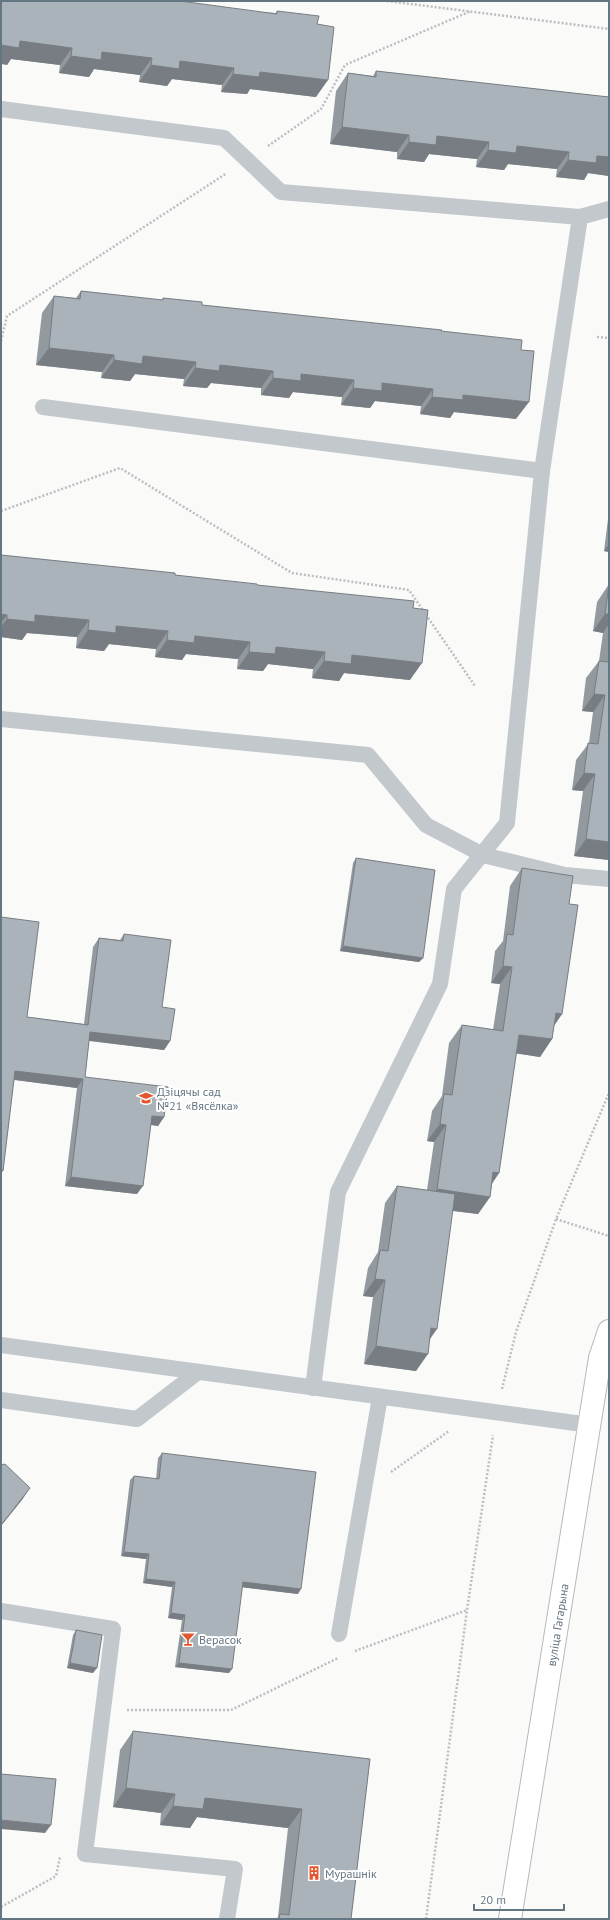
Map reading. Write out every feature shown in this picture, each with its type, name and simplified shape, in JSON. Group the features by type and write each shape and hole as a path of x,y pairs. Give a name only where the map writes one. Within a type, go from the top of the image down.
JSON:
{"main road":[{"name":"вуліца Гагарына","path":"510,1919 600,1358 609,1331"}],"lane":[{"path":"1,109 224,138 280,192 580,217 609,209"},
{"path":"313,1388 338,1192 440,984 454,889 483,855 507,823 542,471 580,217"},
{"path":"43,407 542,471"},
{"path":"1,719 368,755 426,825 483,855 565,875 609,878"},
{"path":"1,1345 590,1425"},
{"path":"1,1400 137,1418 198,1372"},
{"path":"339,1634 380,1397"},
{"path":"1,1611 114,1629 86,1854 235,1869 227,1919"}],"path":[{"path":"388,1 609,29"},
{"path":"597,337 609,338"},
{"path":"1,511 120,468 292,573 409,590 475,686"},
{"path":"426,1919 467,1610 496,1413 516,1332 556,1219 609,1093"},
{"path":"556,1219 609,1236"},
{"path":"363,1492 456,1426"},
{"path":"348,1654 467,1610"},
{"path":"103,1710 231,1710 342,1656"},
{"path":"1,1907 56,1876 61,1853"}],"building":[{"path":"1,1 180,1 277,14 277,11 319,16 317,24 334,27 328,80 260,72 259,77 233,74 234,68 180,61 179,69 151,65 152,58 102,52 101,60 71,56 72,48 20,41 19,48 1,45"},
{"path":"376,71 609,97 609,157 597,156 596,163 568,160 569,152 517,146 516,153 488,150 489,142 437,136 436,145 409,142 409,135 342,127 348,73 376,77"},
{"path":"81,291 163,300 163,298 202,302 202,305 442,330 441,331 522,340 521,350 534,351 529,402 463,395 463,400 432,397 433,389 382,383 382,391 353,388 354,380 301,374 301,381 273,378 273,371 220,365 219,371 195,368 196,362 143,356 142,364 114,360 114,355 49,348 54,296 80,299"},
{"path":"1,555 175,573 175,575 257,585 414,601 413,608 428,610 422,663 352,655 351,664 324,661 325,652 276,647 275,654 249,652 250,642 195,636 194,643 167,640 168,631 116,626 116,633 88,630 89,620 35,615 35,622 7,619 7,615 1,614"},
{"path":"609,584 609,614 605,614"},
{"path":"609,658 609,842 586,839 595,774 584,773 588,743 598,744 605,695 594,694 599,661 608,662"},
{"path":"356,858 435,870 423,958 343,946"},
{"path":"522,868 573,876 569,904 578,905 562,1014 556,1013 552,1039 519,1035 499,1173 493,1172 490,1197 437,1189 446,1125 440,1124 444,1094 452,1095 462,1025 503,1031 512,967 503,966 507,934 513,935"},
{"path":"1,917 39,922 27,1017 88,1025 99,938 123,941 124,934 171,940 162,1007 175,1009 170,1041 90,1032 85,1077 168,1087 164,1117 152,1116 143,1186 71,1177 83,1079 15,1071 3,1171 1,1170"},
{"path":"397,1186 455,1194 437,1329 431,1328 428,1354 376,1346 385,1280 375,1279 380,1250 388,1251"},
{"path":"162,1453 316,1472 301,1589 243,1582 232,1669 179,1663 185,1615 171,1613 175,1582 146,1579 149,1554 124,1552 134,1476 159,1479"},
{"path":"5,1464 30,1488 1,1525 1,1465"},
{"path":"76,1630 102,1635 97,1668 70,1663"},
{"name":"Мурашнік","path":"133,1731 370,1759 351,1919 279,1919 280,1914 289,1915 302,1809 205,1798 203,1809 173,1806 175,1794 126,1788"},
{"path":"1,1774 56,1779 51,1825 1,1820"}],"place":[{"name":"Дзіцячы сад №21 «Вясёлка»","path":"146,1098"},
{"name":"Верасок","path":"188,1639"},
{"name":"Мурашнік","path":"314,1873"}]}
